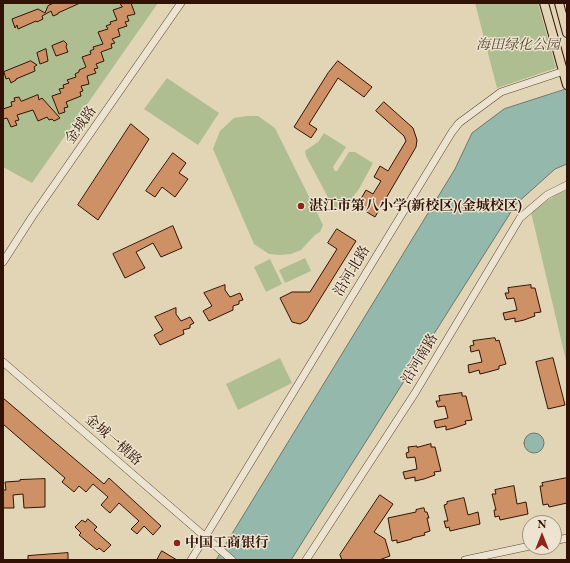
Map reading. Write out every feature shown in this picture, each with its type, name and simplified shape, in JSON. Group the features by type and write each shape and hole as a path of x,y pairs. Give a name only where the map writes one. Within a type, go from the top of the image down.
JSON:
{"main road":[{"path":"544,3 565,70 567,85"},
{"path":"559,3 567,33"}],"street":[{"name":"金城路","path":"3,262 32,217 181,3"},
{"name":"沿河北路","path":"191,560 452,132 459,123 501,92 565,70"},
{"name":"沿河南路","path":"306,560 414,393 520,218 546,195 567,185"},
{"name":"金城一横路","path":"3,362 232,560"},
{"path":"465,560 522,548"}],"green space":[{"path":"3,3 158,3 32,183 3,167"},
{"name":"海田绿化公园","path":"475,3 538,3 556,68 497,88"},
{"path":"167,78 219,113 198,145 144,109"},
{"path":"258,116 275,128 323,225 320,232 315,235 301,250 291,254 269,254 254,244 213,149 220,131 234,118"},
{"path":"324,133 346,147 333,167 335,171 337,171 349,152 355,152 373,163 346,210 343,211 332,205 306,156 305,151 318,142"},
{"path":"567,190 567,365 531,212 557,194"},
{"path":"305,258 311,271 285,283 279,270"},
{"path":"270,259 282,284 266,292 254,267"},
{"path":"280,358 292,383 238,410 226,384"}],"water":[{"path":"567,89 567,164 555,169 516,204 291,560 216,560 455,169 472,133 504,109"},
{"path":"534,433 541,436 544,443 541,450 534,453 527,450 524,443 527,436"}],"building":[{"path":"54,3 80,3 53,16 51,11 42,16 43,19 37,22 36,21 18,29 17,25 15,28 12,19 38,9 45,13 48,6"},
{"path":"120,3 131,3 135,14 127,16 129,21 125,22 127,26 118,29 120,36 112,39 115,43 111,44 112,48 101,52 104,61 96,64 98,68 94,69 96,73 87,76 89,84 81,86 83,91 80,92 81,96 66,102 68,107 64,108 65,112 59,114 52,96 61,93 59,89 64,88 63,85 69,83 67,80 76,77 75,74 79,72 79,70 86,67 82,57 91,54 90,51 94,49 93,47 103,44 98,32 108,29 106,26 111,24 110,22 117,20 113,10 122,7"},
{"path":"64,41 67,44 66,47 68,52 56,56 52,46"},
{"path":"46,49 48,61 40,64 37,53"},
{"path":"31,61 37,65 34,67 35,71 16,79 11,83 9,78 6,79 4,72"},
{"path":"338,61 372,87 364,97 338,78 309,124 317,129 311,138 294,127 328,73"},
{"path":"38,95 39,100 42,98 60,118 54,121 52,119 49,120 47,117 38,121 33,110 17,115 19,120 15,121 17,125 11,127 7,118 3,119 3,109 12,106 11,102 15,101 14,98 19,97 21,101"},
{"path":"384,102 413,128 417,140 416,147 375,217 357,206 366,190 373,194 381,181 374,177 380,166 388,171 406,141 404,136 376,111"},
{"path":"131,124 149,139 98,220 78,205"},
{"path":"173,153 186,163 179,173 188,179 175,197 162,187 155,197 146,191"},
{"path":"173,226 182,248 161,257 153,243 136,252 145,268 125,278 113,254"},
{"path":"337,229 356,241 307,320 300,324 292,322 280,298 292,292 310,292 337,249 328,243"},
{"path":"225,285 225,290 230,297 240,293 243,300 239,301 239,304 233,306 233,310 209,321 203,311 212,306 204,293"},
{"path":"531,285 531,288 535,288 541,312 534,313 535,316 515,322 515,318 505,320 503,313 517,310 514,298 507,299 505,293 509,293 508,288"},
{"path":"176,308 176,314 181,321 190,317 194,323 190,325 190,328 183,330 184,334 160,345 154,335 163,330 155,317"},
{"path":"495,338 496,341 499,340 506,364 499,366 499,369 480,374 479,370 469,373 468,365 482,362 479,350 471,352 470,346 474,345 473,341"},
{"path":"553,358 565,405 548,409 536,362"},
{"path":"462,393 462,396 466,396 472,420 465,421 466,424 446,430 446,426 436,428 434,421 448,418 445,406 438,407 436,401 440,401 439,396"},
{"path":"3,398 104,484 109,478 161,526 153,535 144,526 137,534 131,529 139,521 119,503 110,513 101,505 108,497 93,484 86,492 79,486 74,492 62,482 65,478 3,424"},
{"path":"431,444 431,447 435,447 441,471 434,472 435,475 415,481 415,477 405,479 403,472 417,469 415,457 407,458 406,453 409,452 408,447"},
{"path":"567,478 567,503 549,507 548,504 543,505 540,486 543,486 542,483"},
{"path":"45,479 45,507 24,508 23,494 13,495 14,508 3,508 3,490 6,490 5,482"},
{"path":"514,486 517,504 526,502 528,514 500,520 499,516 495,517 494,510 496,510 492,494 496,494 495,490"},
{"path":"380,495 393,504 374,532 385,539 390,556 379,560 342,560 340,555"},
{"path":"464,498 468,515 478,512 480,524 450,531 449,527 446,528 444,521 448,521 444,505 447,504 447,502"},
{"path":"424,508 429,518 427,518 430,531 424,533 425,535 397,543 397,540 392,541 388,518 416,512 416,510"},
{"path":"88,519 97,527 94,530 111,545 104,552 99,548 97,550 79,535 81,533 75,527 82,520 85,522"},
{"path":"162,551 177,560 157,560"},
{"path":"68,553 68,560 28,560 28,556"}],"place":[{"name":"湛江市第八小学(新校区)(金城校区)","path":"301,206"},
{"name":"中国工商银行","path":"177,543"}]}
